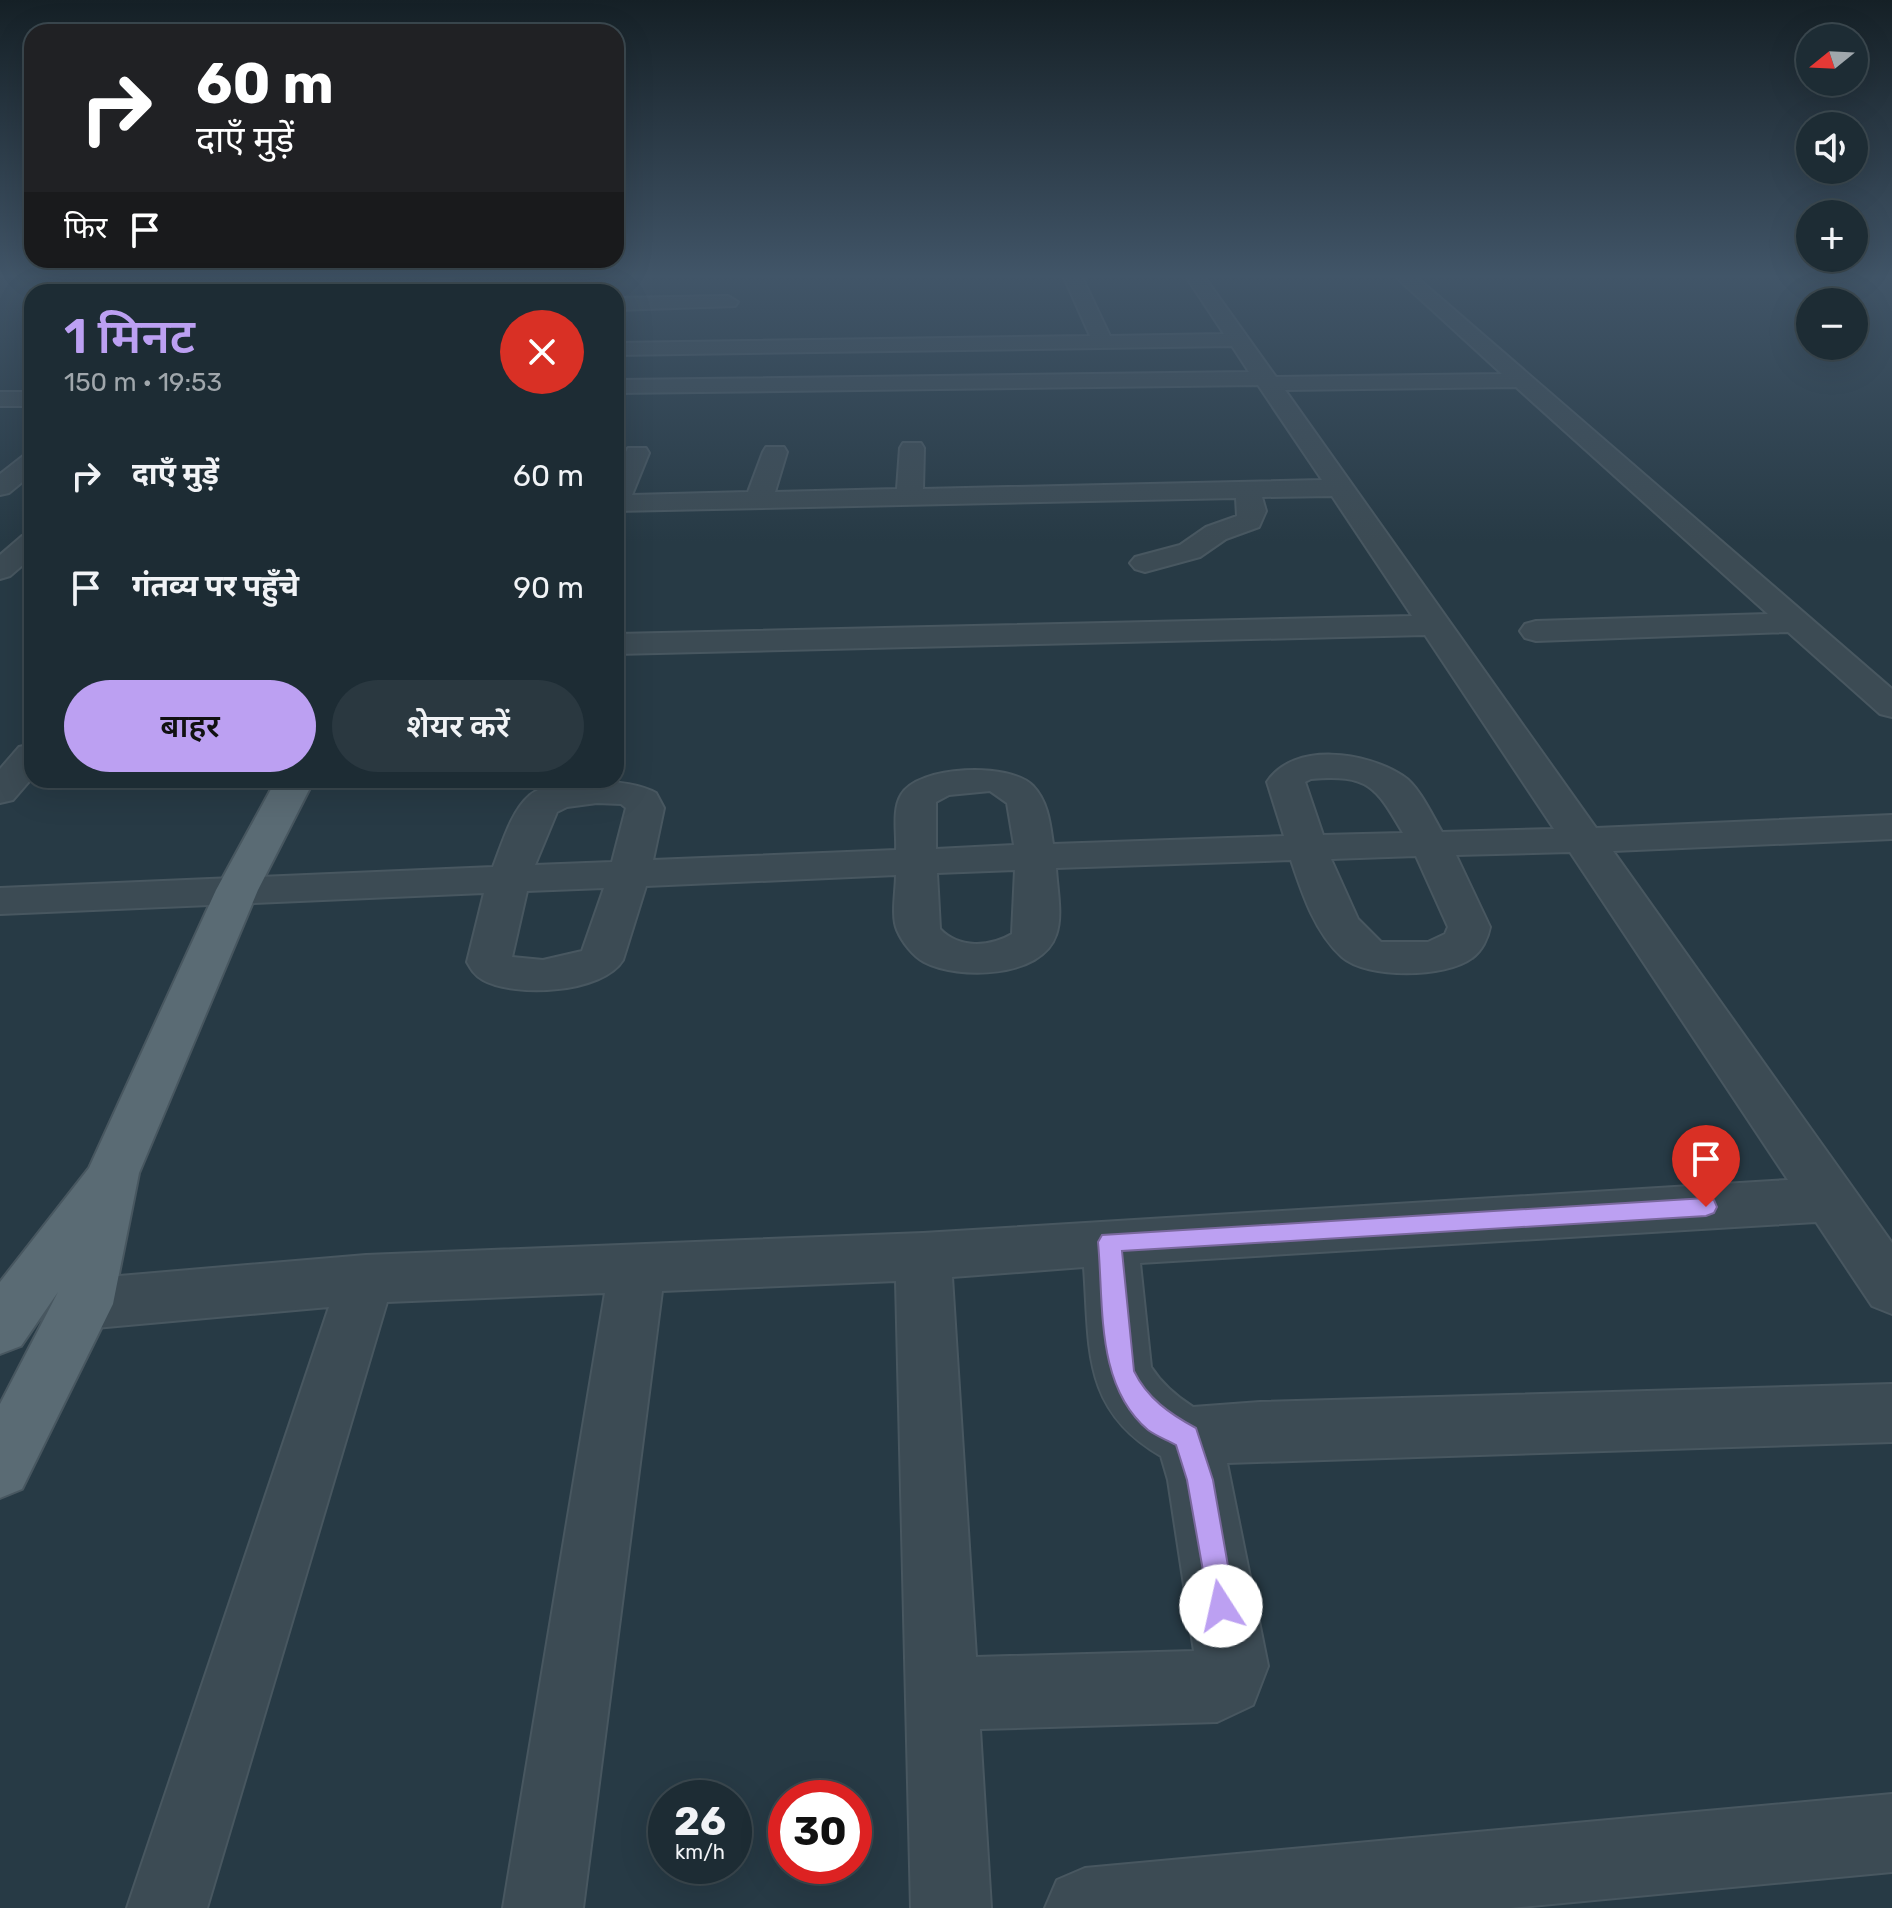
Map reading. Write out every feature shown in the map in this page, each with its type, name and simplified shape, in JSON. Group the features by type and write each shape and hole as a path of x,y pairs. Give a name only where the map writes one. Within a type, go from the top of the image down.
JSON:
{"main road":[{"path":"0,1467 84,1304 113,1173 237,890 291,788"},
{"path":"0,1328 113,1173"}],"street":[{"path":"1256,364 1338,488 1892,1289"},
{"path":"1505,364 1892,707"},
{"path":"624,387 1523,380"},
{"path":"0,399 24,399"},
{"path":"910,497 912,448"},
{"path":"759,500 775,452"},
{"path":"624,483 637,453"},
{"path":"3,482 24,467"},
{"path":"624,501 910,497 1166,512 1247,490 1338,488"},
{"path":"1145,563 1190,551 1216,533 1249,521 1252,511 1247,490"},
{"path":"1166,512 1216,533"},
{"path":"0,546 24,542"},
{"path":"0,570 24,548"},
{"path":"1536,631 1796,622"},
{"path":"624,644 1433,625"},
{"path":"0,792 24,764"},
{"path":"1336,767 1361,769 1393,785 1431,845 1469,927 1467,938 1458,949 1433,956 1402,958 1362,950 1336,921 1286,782 1288,776 1296,771 1336,767"},
{"path":"991,780 1018,792 1028,806 1034,857 1038,923 1033,939 1020,950 964,958 944,954 926,942 917,927 916,804 919,796 941,785 965,781 991,780"},
{"path":"597,792 629,793 643,801 645,808 629,875 601,960 588,968 566,973 512,975 496,971 489,962 490,947 510,880 535,812 553,799 597,792"},
{"path":"0,901 1034,857 1892,827"},
{"path":"84,1304 366,1279 923,1256 1832,1199"},
{"path":"1110,1242 1122,1372 1130,1390 1158,1421 1187,1437 1275,1430 1892,1413"},
{"path":"923,1256 951,1908"},
{"path":"543,1908 637,1269"},
{"path":"167,1908 366,1279"},
{"path":"942,1694 1217,1686 1228,1680 1232,1666 1200,1480 1187,1437"},
{"path":"1085,1908 1892,1833"}],"route":[{"path":"1221,1606 1200,1480 1187,1437 1158,1421 1130,1390 1122,1372 1110,1242 1706,1207"}]}
